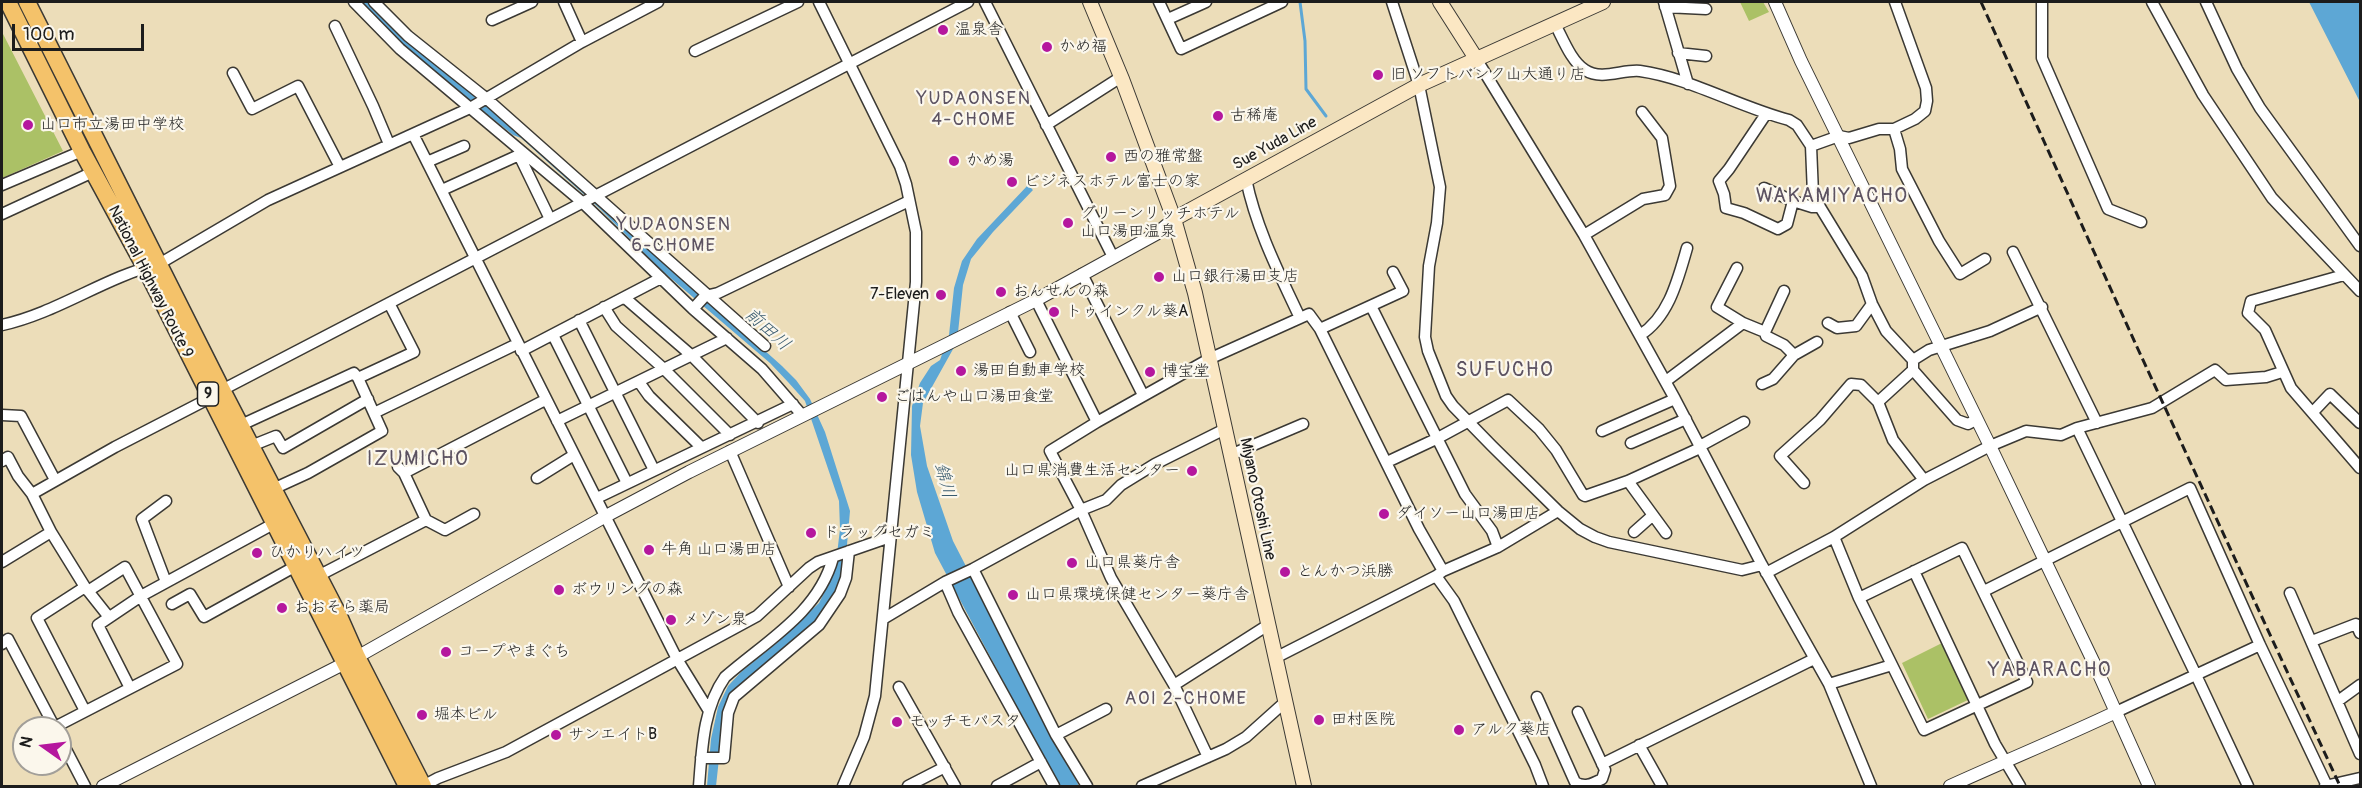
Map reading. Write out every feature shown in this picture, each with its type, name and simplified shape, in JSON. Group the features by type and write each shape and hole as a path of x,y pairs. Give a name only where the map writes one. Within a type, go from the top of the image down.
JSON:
{"highway":[{"name":"National Highway Route 9","path":"8,2 93,172 152,265"},
{"name":"National Highway Route 9","path":"28,2 152,265 216,394 275,523 297,566 423,786"},
{"name":"National Highway Route 9","path":"216,394 241,425 338,614 351,660 407,786"}],"main road":[{"path":"1090,2 1121,77 1174,219"},
{"path":"1440,2 1477,60"},
{"name":"Sue Yuda Line","path":"1174,219 1419,85 1603,2"},
{"name":"Miyano Otoshi Line","path":"1174,219 1195,293 1304,786"}],"street":[{"path":"354,2 400,49 478,104 595,195 765,346"},
{"path":"374,2 478,104 522,155 583,201 693,309 762,369 803,415"},
{"path":"492,20 532,2"},
{"path":"564,2 582,42"},
{"path":"2,325 64,304 152,265 268,200 478,104 582,42 658,2"},
{"path":"695,51 798,2"},
{"path":"819,2 900,166 916,232 909,362 874,696 870,717 843,786"},
{"path":"32,494 476,257 968,2"},
{"path":"985,2 1113,257"},
{"path":"1159,2 1181,49 1282,2"},
{"path":"1168,19 1206,2"},
{"path":"1392,2 1419,85 1440,187 1437,223 1429,266 1425,337 1428,351 1446,396 1453,406 1558,511 1594,537 1742,570 1764,569 1834,537 1924,480 1990,446 2026,431 2061,435 2077,428 2152,408 2215,370 2226,380 2266,377 2282,372"},
{"path":"1774,2 1990,446 2149,786"},
{"path":"1811,146 1839,136 1849,138 1879,129 1894,129 1925,111 1928,101 1926,88 1895,2"},
{"path":"2042,2 2042,58 2108,209 2141,222"},
{"path":"2152,2 2203,95 2272,198 2361,291"},
{"path":"2206,2 2237,69 2260,108 2361,246"},
{"path":"1688,84 1664,4 1706,9"},
{"path":"1555,24 1574,58 1586,71 1610,75 1637,71 1688,84 1766,114 1789,120 1797,125 1811,146 1813,194 1862,276 1872,304 1887,331 1957,420 1968,424 1976,420"},
{"path":"334,26 389,144"},
{"path":"1678,52 1706,56"},
{"path":"1477,60 1584,235 1666,381 1764,569 1829,684 1871,786"},
{"path":"233,73 252,109 298,86 340,167"},
{"path":"1046,125 1121,77"},
{"path":"1584,235 1643,199 1665,195 1670,186 1662,138 1642,112"},
{"path":"1766,114 1729,170 1719,181 1726,208 1744,213 1778,229 1787,224 1793,201"},
{"path":"1894,129 1900,149 1902,169 1939,242 1960,274 1985,259"},
{"path":"413,134 677,659 709,711"},
{"path":"427,162 464,146"},
{"path":"2,185 82,151"},
{"path":"442,190 522,155"},
{"path":"522,155 550,219"},
{"path":"2,214 93,172"},
{"path":"1245,179 1251,205 1274,264 1300,318"},
{"path":"1764,188 1793,201 1820,207"},
{"path":"693,309 707,296 909,201"},
{"path":"103,786 351,660 606,516 803,415 1036,300 1156,234 1174,219"},
{"path":"1640,335 1669,303 1687,248"},
{"path":"2013,252 2097,423"},
{"path":"1737,268 1717,307 1743,323 1765,332 1766,336 1784,345 1794,355"},
{"path":"1320,329 1403,291 1393,273"},
{"path":"1082,274 1143,395"},
{"path":"2344,275 2251,301 2248,313 2265,330 2291,388 2361,468"},
{"path":"374,413 519,347 553,335 662,278"},
{"path":"1765,332 1784,291"},
{"path":"625,298 692,355 758,423"},
{"path":"1036,300 1097,422"},
{"path":"358,378 414,352 389,303"},
{"path":"1827,323 1837,328 1856,326 1872,304"},
{"path":"1371,306 1465,494 1492,531 1498,547"},
{"path":"604,307 616,326 664,369 730,435"},
{"path":"1878,402 1913,365 1941,346 1990,331 2042,308"},
{"path":"1010,312 1030,352"},
{"path":"1208,757 1174,685 1112,578 1081,510 1050,451 1143,395 1209,359 1309,314 1320,329 1387,462 1439,574 1535,765 1543,786"},
{"path":"579,320 654,470"},
{"path":"1666,381 1743,323"},
{"path":"553,335 627,483"},
{"path":"557,421 727,338"},
{"path":"1762,384 1773,379 1794,355 1817,342"},
{"path":"241,425 354,373 358,378 382,431 308,473 273,489"},
{"path":"639,382 649,396 701,447"},
{"path":"1804,483 1780,456 1820,420 1851,384 1861,385 1878,402 1893,440 1924,480"},
{"path":"2313,412 2330,394 2361,423"},
{"path":"251,446 276,436 283,448 368,399"},
{"path":"1602,431 1675,399"},
{"path":"474,514 445,530 426,520 401,470 546,400"},
{"path":"1387,462 1437,440 1508,400 1539,429 1556,450 1582,495 1585,496 1628,481 1700,447 1744,422"},
{"path":"597,498 701,447 758,423 793,404"},
{"path":"2,416 21,416 55,480"},
{"path":"1631,443 1686,419"},
{"path":"1230,455 1304,424"},
{"path":"2077,428 2248,786"},
{"path":"883,619 945,582 1081,510 1106,500 1121,485 1155,464 1225,429"},
{"path":"730,452 789,587"},
{"path":"537,478 574,455"},
{"path":"2,461 8,457 18,476 32,494 51,532 87,589 108,616"},
{"path":"1628,481 1666,533"},
{"path":"1984,591 2190,488 2326,786 2361,778"},
{"path":"166,501 142,519 166,582"},
{"path":"1275,658 1439,574 1498,547 1558,511"},
{"path":"1634,532 1652,516"},
{"path":"318,576 426,520"},
{"path":"130,688 98,625 108,616 141,596 275,523"},
{"path":"2,562 51,532"},
{"path":"423,786 506,752 758,615 809,568 890,537"},
{"path":"1834,537 1859,598 1924,730 2027,682 1962,548 1859,598"},
{"path":"701,758 724,759 728,713 734,697 819,625 840,594 846,578 849,551"},
{"path":"699,786 709,711 718,687 725,677 803,612 815,598 829,572 833,558"},
{"path":"172,604 190,594 204,617 297,566"},
{"path":"72,718 177,664 124,567 37,618 85,711"},
{"path":"973,569 1056,735 1087,786"},
{"path":"1914,572 1995,744 2007,760 2020,786"},
{"path":"945,582 958,612 1054,786"},
{"path":"2290,593 2361,754"},
{"path":"2312,641 2356,624 2361,633"},
{"path":"1174,685 1268,625"},
{"path":"2,644 8,639 49,716"},
{"path":"1950,786 2007,760 2050,744 2260,645"},
{"path":"1602,764 1814,659"},
{"path":"1829,684 1892,665"},
{"path":"2338,701 2361,685"},
{"path":"899,687 955,786"},
{"path":"1536,697 1575,782 1580,786 1587,786 1602,779 1605,770 1578,712"},
{"path":"1142,786 1208,757 1246,737 1284,702"},
{"path":"1056,735 1106,709"},
{"path":"1639,746 1662,786"},
{"path":"72,761 85,786"},
{"path":"998,786 1041,762"},
{"path":"908,786 945,767"}],"green space":[{"path":"1740,2 1763,2 1769,12 1749,21"},
{"name":"山口市立湯田中学校","path":"2,32 63,151 2,178"},
{"path":"1942,643 1970,699 1928,719 1902,663"}],"water":[{"path":"359,2 368,2 500,114 782,366 810,399 825,432 850,511 845,567 840,587 814,623 771,658 730,698 724,713 716,786 707,786 711,739 718,707 728,686 819,603 835,571 840,529 839,501 805,401 770,363 660,269 600,209 521,138 513,135 405,48"},
{"path":"2309,2 2360,2 2360,104 2359,100"},
{"path":"1028,185 1033,190 971,259 963,285 957,342 923,403 920,426 927,466 953,541 1079,786 1059,786 935,553 917,492 911,455 912,406 920,383 931,366 940,360 949,335 954,288 962,261 977,239"}],"waterway":[{"path":"1300,2 1305,41 1306,89 1326,116"}],"railway":[{"path":"1981,2 2340,786"}],"place":[{"name":"温泉舎","path":"943,30"},
{"name":"かめ福","path":"1047,47"},
{"name":"旧 ソフトバンク山大通り店","path":"1378,75"},
{"name":"古稀庵","path":"1218,116"},
{"name":"山口市立湯田中学校","path":"28,125"},
{"name":"西の雅常盤","path":"1111,157"},
{"name":"かめ湯","path":"954,161"},
{"name":"ビジネスホテル富士の家","path":"1012,182"},
{"name":"グリーンリッチホテル 山口湯田温泉","path":"1068,223"},
{"name":"山口銀行湯田支店","path":"1159,277"},
{"name":"おんせんの森","path":"1001,292"},
{"name":"7-Eleven","path":"941,295"},
{"name":"トゥインクル葵A","path":"1054,312"},
{"name":"湯田自動車学校","path":"961,371"},
{"name":"博宝堂","path":"1150,372"},
{"name":"ごはんや山口湯田食堂","path":"882,397"},
{"name":"山口県消費生活センター","path":"1192,471"},
{"name":"ダイソー山口湯田店","path":"1384,514"},
{"name":"ドラッグセガミ","path":"811,533"},
{"name":"牛角 山口湯田店","path":"649,550"},
{"name":"ひかりハイツ","path":"257,553"},
{"name":"山口県葵庁舎","path":"1072,563"},
{"name":"とんかつ浜勝","path":"1285,572"},
{"name":"ボウリングの森","path":"559,590"},
{"name":"山口県環境保健センター葵庁舎","path":"1013,595"},
{"name":"おおそら薬局","path":"282,608"},
{"name":"メゾン泉","path":"671,620"},
{"name":"コープやまぐち","path":"446,652"},
{"name":"堀本ビル","path":"422,715"},
{"name":"田村医院","path":"1319,720"},
{"name":"モッチモパスタ","path":"897,722"},
{"name":"アルク葵店","path":"1459,730"},
{"name":"サンエイトB","path":"556,735"}],"district":[{"name":"YUDAONSEN 4-CHOME","path":"974,109"},
{"name":"WAKAMIYACHO","path":"1832,197"},
{"name":"YUDAONSEN 6-CHOME","path":"674,235"},
{"name":"SUFUCHO","path":"1505,371"},
{"name":"IZUMICHO","path":"418,460"},
{"name":"YABARACHO","path":"2050,671"},
{"name":"AOI 2-CHOME","path":"1186,699"}],"water label":[{"name":"前田川","path":"767,330"},
{"name":"錦川","path":"944,481"}]}
